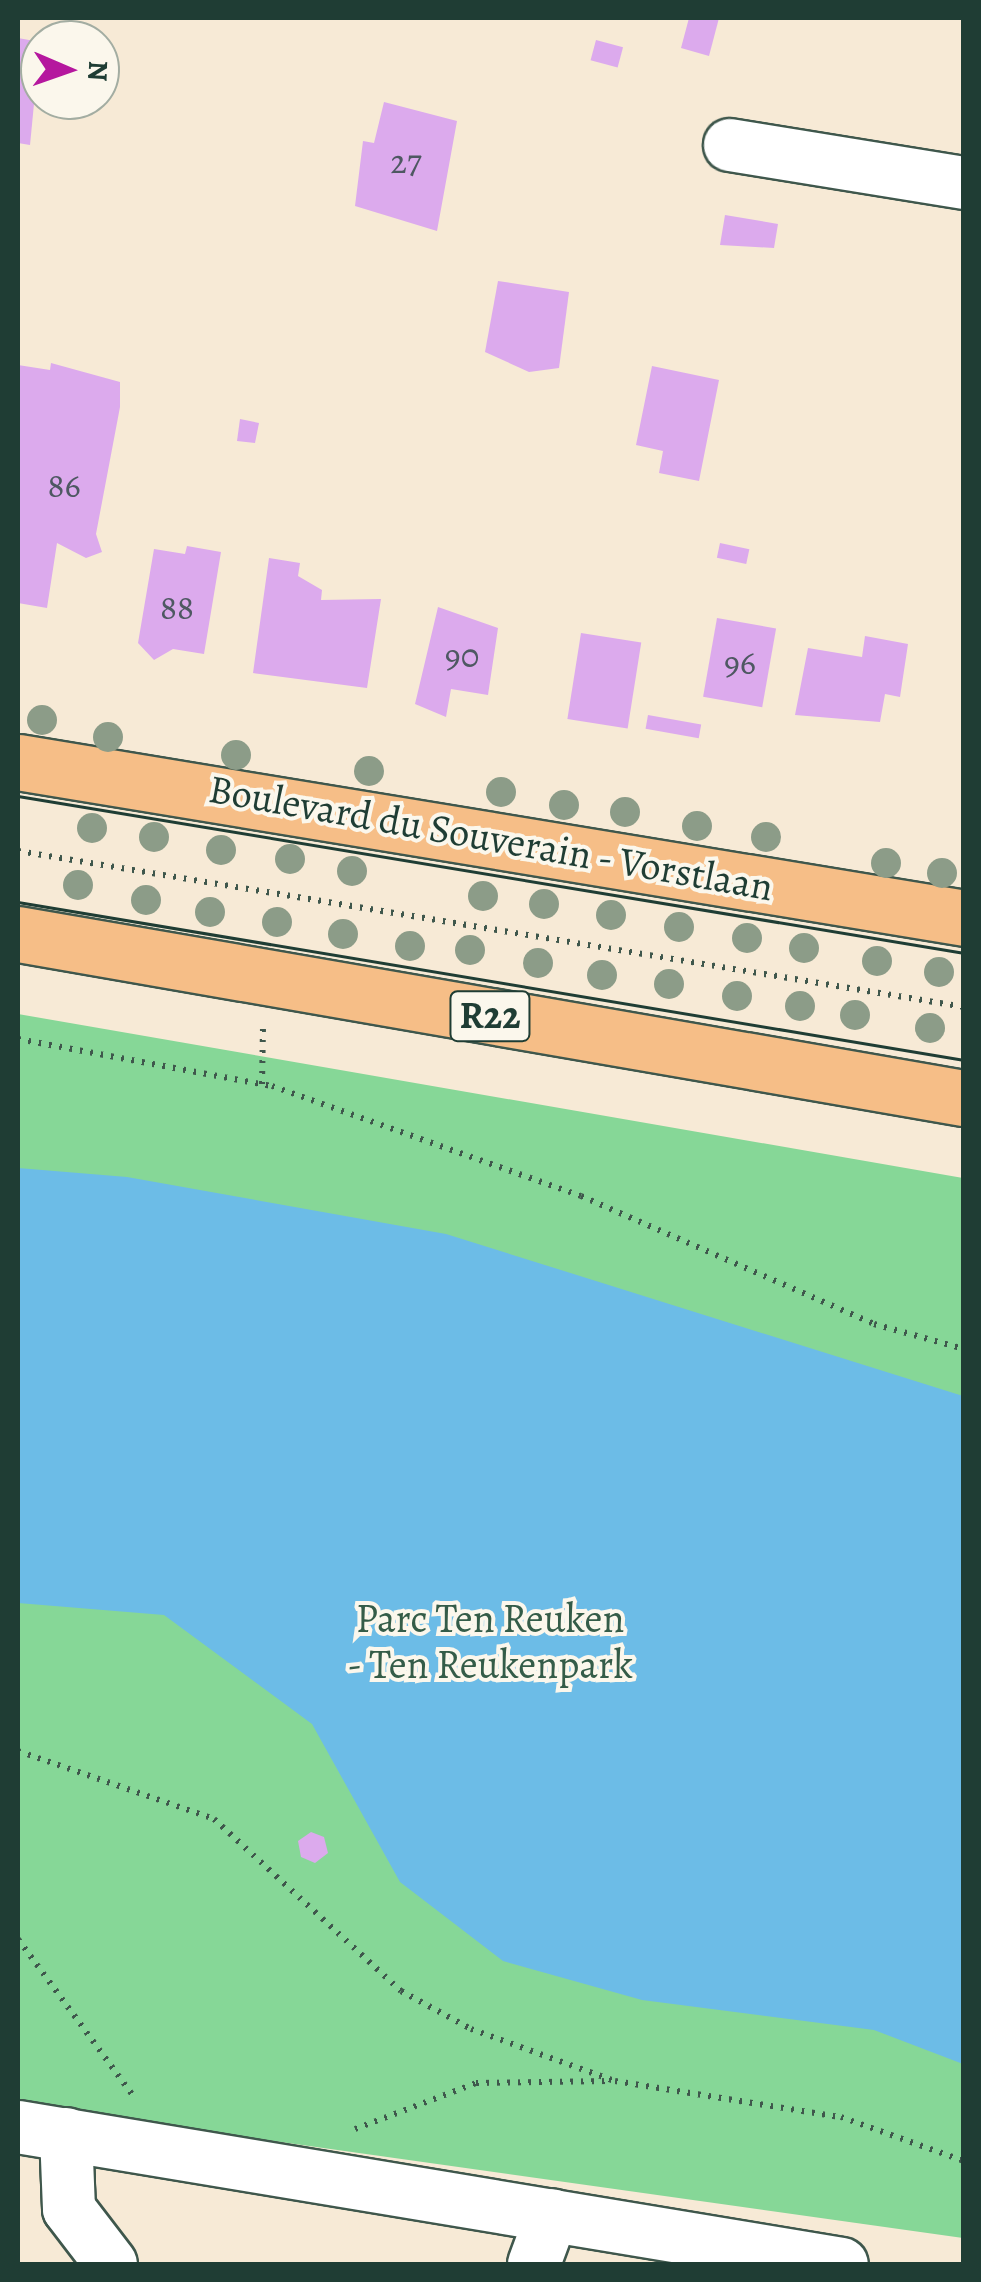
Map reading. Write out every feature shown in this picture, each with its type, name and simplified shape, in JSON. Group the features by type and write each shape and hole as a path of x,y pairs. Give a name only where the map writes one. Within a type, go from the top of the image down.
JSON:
{"main road":[{"name":"Boulevard du Souverain - Vorstlaan","path":"18,762 964,918"},
{"name":"R22","path":"18,934 964,1098"}],"street":[{"path":"730,145 964,183"},
{"path":"111,2264 70,2209 42,2131 842,2264"},
{"path":"534,2264 552,2214"}],"path":[{"path":"18,851 964,1007"},
{"path":"262,1084 264,1019"},
{"path":"18,1039 262,1084 581,1196 788,1290 964,1350"},
{"path":"18,1751 214,1820 402,1992 471,2029 615,2080 840,2117 964,2160"},
{"path":"18,1939 138,2102"},
{"path":"344,2134 476,2084 615,2080"}],"green space":[{"name":"Parc Ten Reuken - Ten Reukenpark","path":"18,1014 963,1178 963,2238 18,2105"}],"water":[{"path":"18,1168 127,1177 446,1234 963,1396 963,2064 874,2030 642,2000 503,1961 400,1882 312,1724 164,1615 18,1603"}],"building":[{"path":"689,18 719,18 709,56 681,48"},
{"path":"18,38 20,120 32,120 30,145 18,143"},
{"path":"596,40 623,47 618,68 591,60"},
{"path":"384,102 457,121 437,231 355,206 363,141 374,143"},
{"path":"725,215 778,224 774,248 720,245"},
{"path":"498,281 569,292 559,368 529,372 485,352"},
{"path":"51,363 120,382 120,407 96,534 102,552 86,558 57,543 47,608 18,603 18,365 50,370"},
{"path":"652,366 719,380 699,481 659,473 663,451 636,445"},
{"path":"240,419 259,423 255,443 237,441"},
{"path":"720,543 749,549 746,564 717,558"},
{"path":"187,546 221,552 204,654 173,649 154,660 138,643 154,549 185,554"},
{"path":"269,558 300,563 298,576 322,590 321,600 381,599 367,688 253,673"},
{"path":"438,607 498,628 488,695 451,689 446,717 415,704"},
{"path":"717,618 776,628 762,707 703,697"},
{"path":"581,633 641,643 628,728 567,719"},
{"path":"865,636 908,644 900,697 885,694 880,722 795,715 808,648 862,657"},
{"path":"648,715 701,724 699,738 646,729"},
{"path":"311,1832 324,1837 328,1853 315,1863 301,1857 298,1841"}],"tram line":[{"path":"18,796 964,953"},
{"path":"18,902 964,1060"}]}
